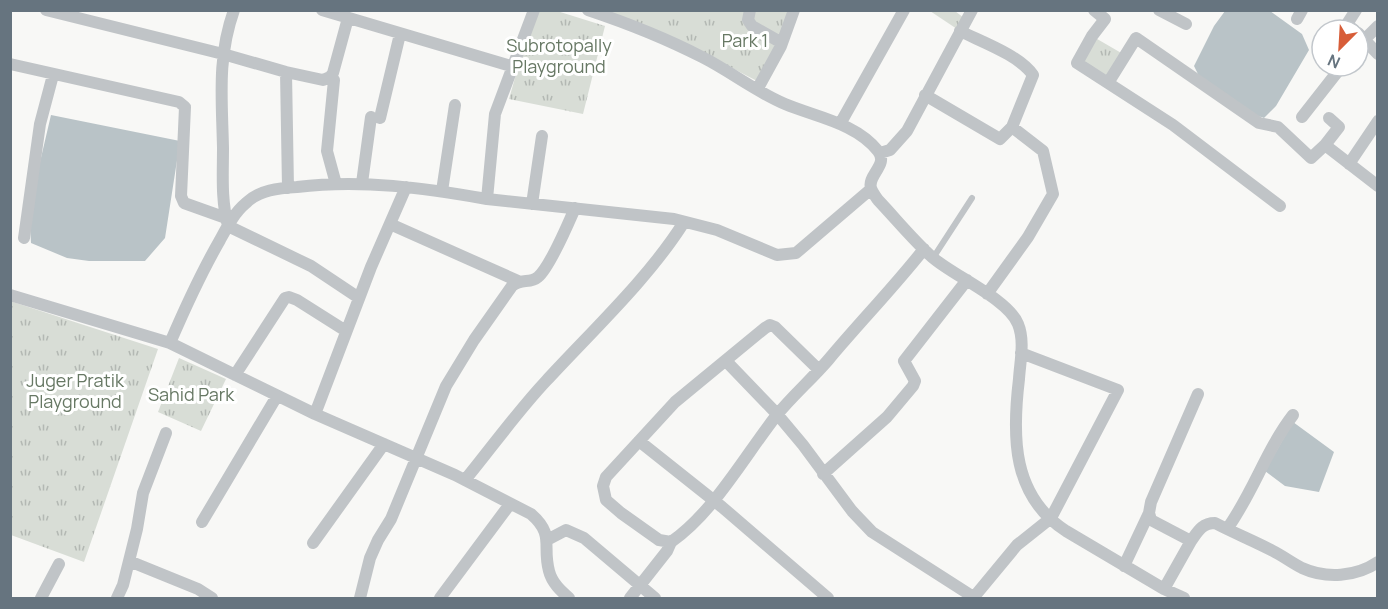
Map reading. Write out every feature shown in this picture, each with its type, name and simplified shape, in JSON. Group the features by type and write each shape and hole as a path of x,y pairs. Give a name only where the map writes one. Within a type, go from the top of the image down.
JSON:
{"street":[{"path":"46,10 323,80 333,73 348,18"},
{"path":"227,222 222,196 220,95 223,54 234,10"},
{"path":"322,10 513,67"},
{"path":"487,199 495,114 534,10"},
{"path":"588,10 623,21 702,57 784,104 840,124 867,140 880,153 881,162 871,184 871,189 878,200 928,253 987,294 1012,315 1018,324 1021,353 1014,417 1016,448 1023,477 1036,504 1055,524 1173,595 1191,541 1200,528 1207,523 1215,523 1303,568 1322,574 1351,573 1377,562"},
{"path":"750,10 748,20 752,26 782,43"},
{"path":"758,88 782,43 794,10"},
{"path":"840,124 904,10"},
{"path":"880,153 890,150 907,131 972,10"},
{"path":"1094,10 1108,15 1092,36 1077,63 1173,125 1280,206"},
{"path":"1160,10 1186,24"},
{"path":"925,95 1000,139 1012,127 1033,75 1028,67 1016,59 960,31"},
{"path":"362,183 376,117 400,34"},
{"path":"1107,83 1136,38 1259,123 1278,127 1311,158 1325,146 1339,127 1329,118"},
{"path":"10,64 179,102 185,107 181,196 184,203 301,260 359,298"},
{"path":"286,72 288,188"},
{"path":"24,238 40,124 53,75"},
{"path":"1302,117 1333,78"},
{"path":"334,80 327,151 336,184"},
{"path":"442,191 455,105"},
{"path":"1349,164 1377,121"},
{"path":"987,294 1028,237 1053,194 1043,151 1012,127"},
{"path":"532,204 542,136"},
{"path":"1325,146 1377,186"},
{"path":"170,343 227,222 250,199 274,189 362,183 684,222 717,230 777,255 796,253 871,189"},
{"path":"315,414 359,298 406,187"},
{"path":"390,224 518,281 530,281 540,276 575,208"},
{"path":"465,480 544,383 648,270 684,222"},
{"path":"630,598 671,543 714,500 777,414 899,281 928,253"},
{"path":"823,474 887,417 913,386 915,381 904,361 967,280"},
{"path":"360,598 370,558 391,519 447,386 474,340 512,286 518,281"},
{"path":"10,295 170,343 315,414 465,480 531,514 540,522 547,534 549,572 554,583 569,598"},
{"path":"235,375 285,298 290,297 297,300 346,331"},
{"path":"671,543 659,540 632,522 606,500 603,486 606,477 675,402 770,325 793,343 819,370"},
{"path":"726,361 777,414 852,511 872,532 951,585 975,598 1017,545 1051,518 1118,390 1021,353"},
{"path":"1124,566 1149,513 1151,502 1198,394"},
{"path":"202,522 277,396"},
{"path":"1227,529 1242,509 1274,444 1293,415"},
{"path":"117,598 137,529 143,493 166,433"},
{"path":"639,441 714,500 828,598"},
{"path":"313,543 384,444"},
{"path":"440,598 510,504"},
{"path":"1149,513 1151,520 1191,541"},
{"path":"547,540 567,530 573,532 655,598"},
{"path":"129,561 198,589 212,598"},
{"path":"41,598 59,564"}],"lane":[{"path":"928,253 972,198"}],"green space":[{"name":"Subrotopally Playground","path":"534,11 557,11 605,26 583,114 509,99"},
{"name":"Park 1","path":"601,11 788,11 774,52 757,81 661,33"},
{"path":"930,11 955,11 964,18 957,29"},
{"path":"1092,36 1123,54 1108,83 1077,63"},
{"name":"Juger Pratik Playground","path":"10,301 158,349 84,562 11,535"},
{"name":"Sahid Park","path":"179,358 226,379 201,431 158,412"}],"shaded area":[{"path":"1225,11 1270,11 1302,34 1309,50 1276,106 1264,118 1249,113 1199,76 1194,66 1214,26"},
{"path":"51,115 180,141 165,238 145,261 89,261 67,258 31,243 29,209"},
{"path":"1293,422 1334,452 1319,492 1285,486 1265,471"}]}
